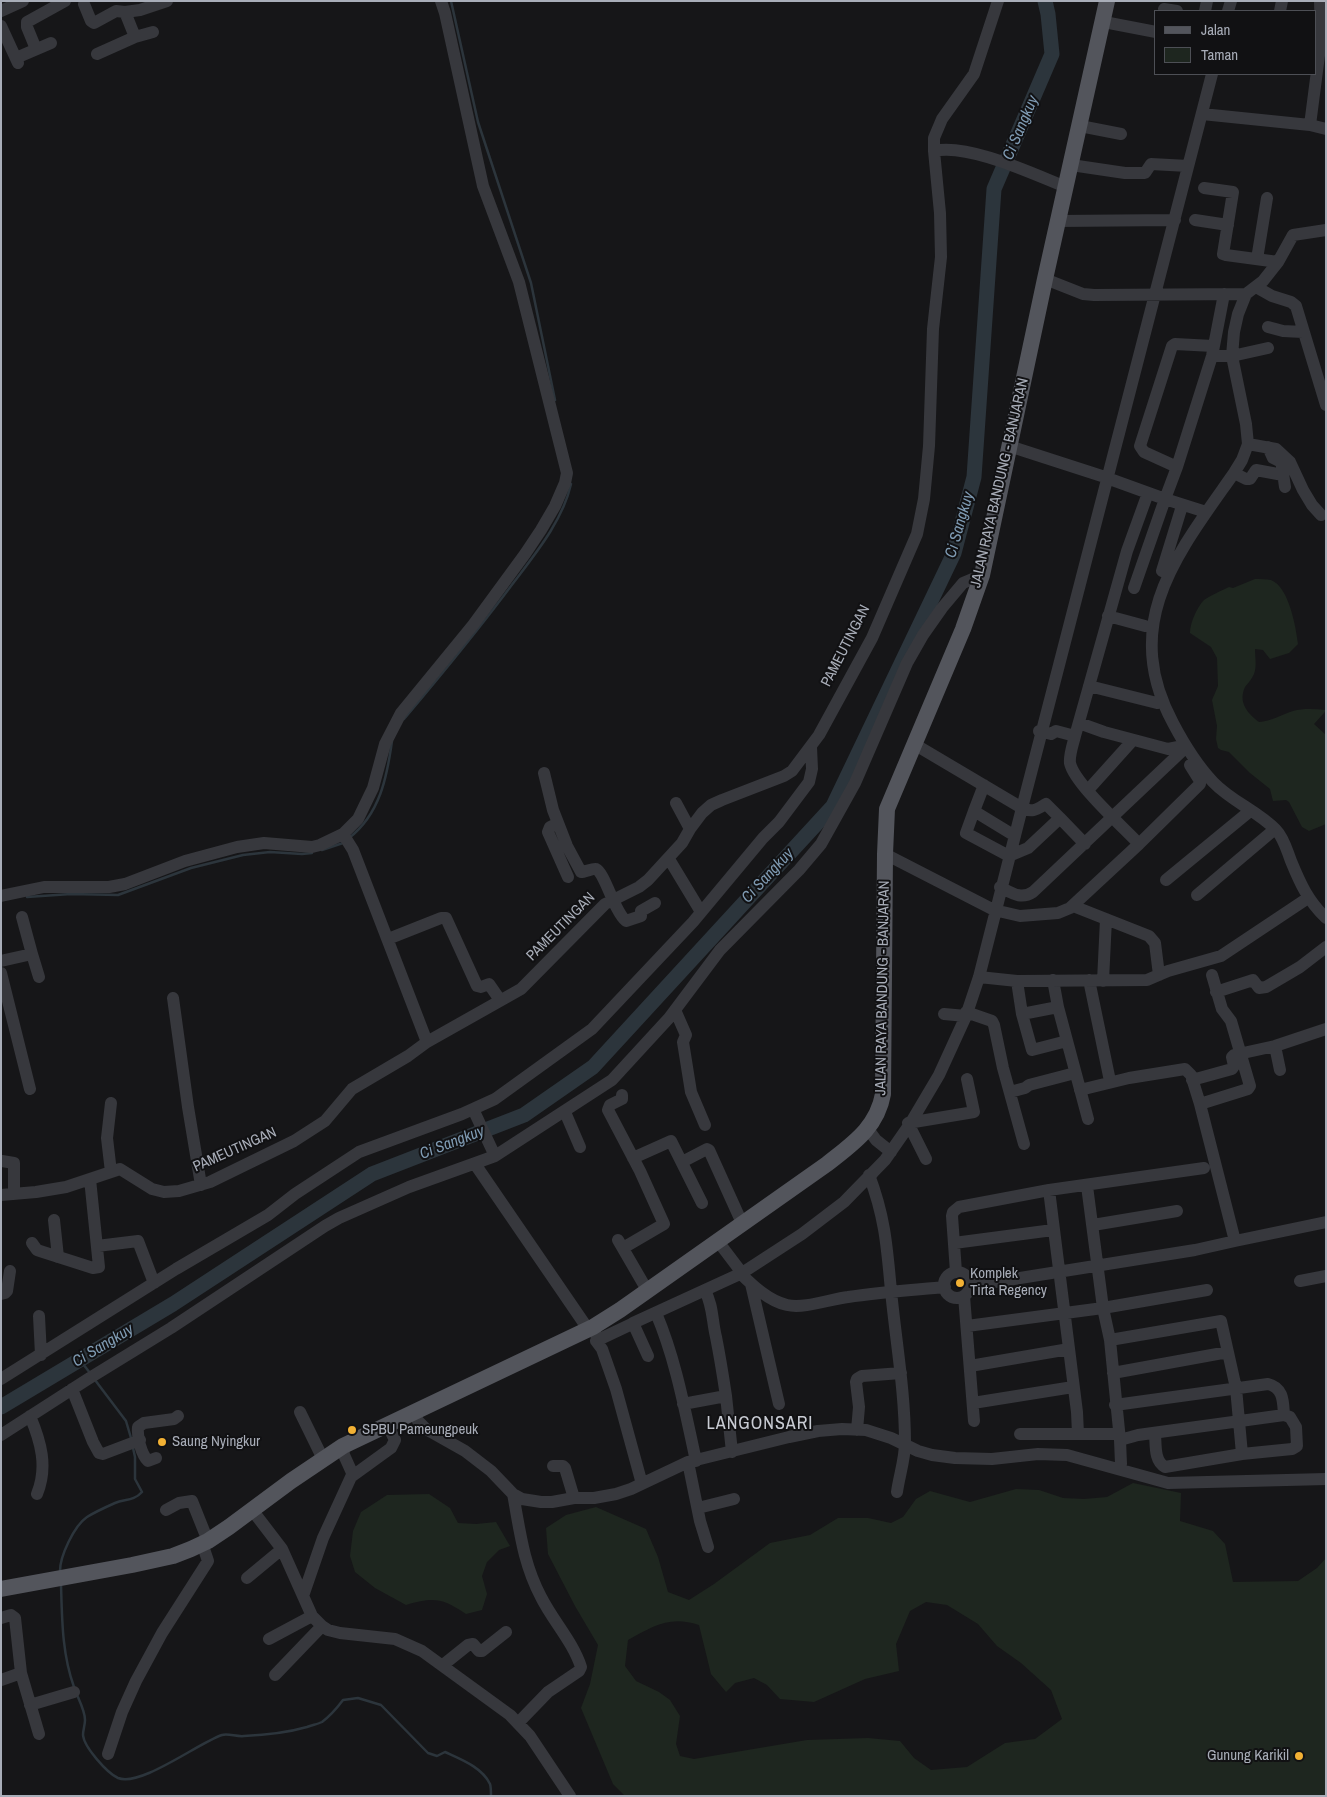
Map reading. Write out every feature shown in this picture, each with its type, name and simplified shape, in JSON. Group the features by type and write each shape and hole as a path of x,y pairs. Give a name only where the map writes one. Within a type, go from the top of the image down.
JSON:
{"main road":[{"name":"JALAN RAYA BANDUNG - BANJARAN","path":"1,1588 173,1556 205,1542 343,1446 392,1422 593,1332 647,1290 827,1164 857,1141 868,1129 878,1112 883,1094 884,854 887,809 963,629 982,575 1045,279 1104,22 1107,1"}],"street":[{"path":"2,9 23,1"},
{"path":"36,49 27,27 27,22 64,1"},
{"path":"84,2 91,21 94,23 116,11 125,12 147,9 167,1"},
{"path":"1,896 44,887 109,887 125,884 185,861 264,842 298,846 320,846 346,838 358,819 373,788 385,744 401,713 473,625 542,530 555,506 565,484 567,472 519,282 483,186 441,1"},
{"name":"PAMEUTINGAN","path":"111,1172 120,1169 152,1189 164,1192 179,1191 201,1185 247,1166 314,1129 325,1121 352,1089 408,1056 427,1042 521,988 562,949 583,925 612,900 640,887 669,859 702,813 722,800 784,776 792,771 811,747 872,638 917,534 924,499 929,446 933,329 941,256 934,138 942,120 974,74 998,1"},
{"path":"1310,125 1323,40 1320,1"},
{"path":"125,12 135,37"},
{"path":"1104,22 1154,32"},
{"path":"1,26 17,60 51,43"},
{"path":"97,54 135,37 153,32"},
{"path":"593,1332 636,1322 708,1290 742,1273 827,1216 872,1174 891,1152 910,1124 947,1061 967,1014 979,977 1212,75"},
{"path":"1202,114 1310,125 1326,129"},
{"path":"1080,126 1121,134"},
{"path":"934,151 944,149 990,158 1066,187"},
{"path":"1071,165 1145,173 1151,164 1188,166"},
{"path":"1204,188 1233,192 1223,254 1278,262"},
{"path":"1257,259 1267,198"},
{"path":"1058,221 1175,220"},
{"path":"1196,220 1228,225"},
{"path":"1326,230 1293,235 1278,262 1263,281 1251,290 1238,314 1232,356 1246,424 1248,444 1234,473 1175,560 1156,610 1151,636 1152,661 1163,705 1183,742 1222,792 1266,820 1275,829 1283,841 1308,898 1326,918"},
{"path":"1045,279 1083,294 1224,294 1251,290 1295,305 1326,405"},
{"path":"1134,588 1177,467 1213,351 1224,294"},
{"path":"1268,327 1283,331 1303,332"},
{"path":"1177,467 1144,452 1140,446 1172,346 1175,344 1232,356 1268,348"},
{"path":"1248,444 1276,449 1290,462 1303,490 1321,515"},
{"path":"1009,446 1108,478 1182,506 1206,512"},
{"path":"1234,473 1246,479 1250,478 1256,470 1284,481 1281,462 1273,458 1268,447"},
{"path":"1139,844 1088,790 1072,770 1069,760 1127,551 1148,493"},
{"path":"884,854 994,910 1020,916 1058,913 1073,906 1200,784 1200,781 1179,749 1157,703 1146,665 1145,626 1148,612 1182,506"},
{"path":"1,1435 171,1328 281,1254 339,1218 409,1187 475,1164 565,1112 612,1080 675,1010 720,950 821,844 855,783 906,663 942,608 958,588 963,583 982,575"},
{"path":"1108,616 1145,626"},
{"path":"1089,686 1157,703"},
{"path":"1079,723 1133,740 1168,749 1179,749"},
{"path":"1041,731 1039,731 1051,734 1056,731 1075,736"},
{"path":"1088,790 1133,740"},
{"path":"914,744 1028,811 1033,811 1046,804 1085,844"},
{"path":"1,1379 154,1283 268,1215 295,1194 359,1152 474,1111 495,1099 592,1029 701,912 763,838 779,822 809,782 812,768 811,747"},
{"path":"1002,887 1000,887 1020,896 1028,896 1085,844 1179,749"},
{"path":"544,773 553,810 579,870 584,872 594,869 598,870 612,900 626,921 641,916 640,911 655,903"},
{"path":"984,785 966,834 1009,856 1028,848 1060,818"},
{"path":"676,803 690,829"},
{"path":"974,811 1015,836"},
{"path":"1166,880 1250,811"},
{"path":"558,823 550,827 548,832 568,877"},
{"path":"1197,895 1275,829"},
{"path":"346,838 388,939 427,1042"},
{"path":"669,859 701,912"},
{"path":"979,977 1017,981 1147,980 1221,956 1308,898"},
{"path":"1073,906 1131,928 1153,940 1159,975"},
{"path":"22,917 39,976"},
{"path":"388,939 441,918 446,918 476,986 480,987 489,984 500,1000"},
{"path":"1103,981 1106,920"},
{"path":"1216,992 1254,980 1260,988 1266,987 1300,967 1326,947"},
{"path":"1,961 32,954"},
{"path":"1,973 30,1088"},
{"path":"1200,1104 1250,1088 1231,1021 1222,1009 1212,975"},
{"path":"1053,980 1058,1007 1088,1119"},
{"path":"1089,980 1110,1081"},
{"path":"1017,981 1022,1014 1032,1050 1067,1042"},
{"path":"173,998 201,1185"},
{"path":"1022,1014 1058,1007"},
{"path":"675,1010 686,1035 682,1042 691,1092 706,1125"},
{"path":"944,1014 967,1014 966,1012 993,1022 1024,1144"},
{"path":"1192,1080 1232,1069 1234,1066 1232,1056 1275,1046 1326,1029"},
{"path":"1275,1046 1280,1070"},
{"path":"1080,1090 1110,1081 1181,1069 1188,1071 1200,1104 1236,1241"},
{"path":"1010,1092 1025,1088 1029,1084 1075,1072"},
{"path":"910,1124 908,1123 974,1112 967,1079"},
{"path":"622,1095 622,1099 608,1108 664,1224 620,1244 647,1290"},
{"path":"2,1161 14,1163 8,1194 66,1187 111,1172 106,1138 111,1103"},
{"path":"474,1111 494,1154"},
{"path":"565,1112 580,1146"},
{"path":"910,1124 926,1159"},
{"path":"868,1129 876,1140 891,1152"},
{"path":"633,1158 671,1141 702,1203"},
{"path":"682,1162 707,1149 709,1150 742,1223"},
{"path":"475,1164 593,1332 596,1341 602,1349 616,1389 642,1484"},
{"path":"956,1272 952,1212 959,1207 1049,1190 1204,1168"},
{"path":"872,1174 869,1175 879,1200 885,1229 901,1373 905,1445 897,1492"},
{"path":"32,1243 37,1250 97,1268 99,1266 90,1179"},
{"path":"1087,1186 1103,1308 1110,1340 1121,1464"},
{"path":"1049,1190 1073,1387 1078,1412 1078,1434"},
{"path":"1093,1225 1177,1211"},
{"path":"54,1220 58,1257"},
{"path":"974,1421 967,1326 967,1291 968,1278 961,1273 952,1273 946,1279 945,1287 950,1296 955,1298 967,1291 1059,1270 1098,1266 1195,1250 1326,1222"},
{"path":"954,1243 1053,1230"},
{"path":"717,1240 742,1273 740,1273 751,1284 778,1302 790,1306 891,1292 945,1287"},
{"path":"97,1246 138,1241 154,1283"},
{"path":"1,1294 6,1292 10,1271"},
{"path":"1300,1281 1326,1276"},
{"path":"751,1284 779,1404"},
{"path":"708,1290 705,1291 710,1301 721,1358 732,1452"},
{"path":"967,1326 1103,1308 1208,1290"},
{"path":"659,1312 656,1313 667,1340 683,1404 698,1508 708,1547"},
{"path":"39,1316 41,1355"},
{"path":"636,1322 633,1323 648,1356"},
{"path":"1110,1340 1221,1322 1236,1388 1242,1454"},
{"path":"970,1366 1069,1349"},
{"path":"1113,1373 1228,1352"},
{"path":"857,1430 859,1407 857,1379 862,1376 901,1373"},
{"path":"1115,1404 1268,1384 1278,1388 1282,1395 1284,1415"},
{"path":"973,1403 1073,1387"},
{"path":"72,1389 99,1453 103,1454 135,1441"},
{"path":"683,1404 726,1396"},
{"path":"300,1412 323,1459"},
{"path":"414,1412 418,1421 426,1430 465,1451 491,1471 513,1494 522,1499 541,1502 574,1498 594,1498 616,1494 692,1462 818,1431 857,1430 880,1434 932,1455 955,1458 992,1459 1057,1454 1168,1483 1326,1479"},
{"path":"1020,1434 1078,1434 1119,1437 1155,1434 1284,1415 1290,1417 1296,1427 1297,1446 1295,1448 1242,1454 1165,1468 1157,1459 1155,1434"},
{"path":"30,1416 43,1454 43,1476 37,1494"},
{"path":"156,1458 147,1461 135,1441 138,1427 144,1423 174,1419 178,1416"},
{"path":"303,1596 323,1538 353,1475 392,1447 395,1440 391,1432 392,1422"},
{"path":"343,1446 344,1455 353,1475"},
{"path":"553,1466 565,1468 574,1498"},
{"path":"513,1494 527,1568 541,1597 572,1648 580,1667 579,1671 548,1692 518,1723"},
{"path":"698,1508 734,1499"},
{"path":"108,1754 122,1712 139,1674 162,1633 208,1561 205,1542 192,1502 179,1503 166,1510"},
{"path":"254,1509 256,1515 282,1549 312,1616 322,1626 340,1634 395,1639 422,1651 443,1665 518,1723 541,1752 570,1796"},
{"path":"247,1578 282,1549"},
{"path":"1,1618 11,1615 15,1618 21,1673 39,1734"},
{"path":"269,1638 312,1616"},
{"path":"275,1676 322,1626"},
{"path":"443,1665 468,1644 473,1644 479,1651 482,1651 506,1632"},
{"path":"1,1680 21,1673"},
{"path":"30,1705 74,1692"}],"green space":[{"path":"1255,579 1271,580 1283,591 1290,608 1298,644 1289,653 1270,659 1263,650 1255,649 1255,671 1243,692 1245,707 1259,722 1297,710 1326,710 1314,724 1326,735 1326,824 1309,831 1302,827 1289,802 1286,800 1273,801 1270,789 1250,773 1229,752 1218,748 1216,739 1217,726 1212,700 1218,686 1217,658 1211,647 1190,633 1194,615 1204,600 1229,587 1233,588"},
{"path":"1133,1483 1181,1493 1180,1521 1213,1531 1225,1544 1233,1582 1298,1581 1317,1568 1326,1558 1326,1796 625,1796 613,1784 581,1708 590,1684 598,1645 548,1554 546,1528 566,1515 596,1507 646,1529 658,1557 668,1592 689,1600 770,1543 810,1535 838,1518 868,1518 891,1523 903,1517 916,1499 930,1491 970,1502 1016,1489 1039,1490 1063,1498 1107,1497","holes":["926,1602 947,1605 978,1624 997,1646 1021,1663 1051,1690 1062,1719 1035,1739 1005,1743 967,1767 931,1770 914,1758 900,1741 868,1738 807,1740 694,1759 680,1756 676,1744 680,1716 670,1700 659,1692 636,1681 625,1666 628,1640 654,1626 670,1622 689,1622 699,1625 711,1674 726,1692 735,1683 754,1678 767,1685 780,1699 814,1702 865,1679 899,1671 896,1644 910,1611"]},
{"path":"429,1494 450,1508 458,1523 496,1522 510,1546 499,1550 487,1562 482,1576 487,1594 482,1610 466,1614 438,1600 406,1605 375,1588 355,1572 350,1556 353,1531 361,1512 387,1495"}],"waterway":[{"path":"451,1 478,122 531,283 555,400"},
{"name":"Ci Sangkuy","path":"1,1407 173,1304 372,1174 524,1115 593,1067 833,806 954,553 974,477 994,189 1052,54 1045,1"},
{"path":"404,719 474,634 540,548 562,510 571,484"},
{"path":"349,838 360,828 375,806 388,768 392,741"},
{"path":"322,850 343,843"},
{"path":"27,897 71,894 118,895 191,868 243,855 270,852 312,853"},
{"path":"80,1360 90,1373"},
{"path":"95,1380 126,1421 131,1438"},
{"path":"60,1571 62,1558 69,1542 82,1521 115,1503 133,1498 142,1492 135,1479 133,1448"},
{"path":"61,1584 65,1649 74,1687"},
{"path":"77,1695 85,1717 84,1740 97,1759 108,1771 118,1778 128,1779 141,1776 222,1735 241,1736 276,1733 319,1723 331,1715 343,1700 358,1698 381,1705 428,1753 437,1756 445,1752 476,1768 490,1784 491,1796"}],"place":[{"name":"Komplek Tirta Regency","path":"960,1283"},
{"name":"SPBU Pameungpeuk","path":"352,1430"},
{"name":"Saung Nyingkur","path":"162,1442"},
{"name":"Gunung Karikil","path":"1299,1756"}],"district":[{"name":"LANGONSARI","path":"760,1424"}]}
